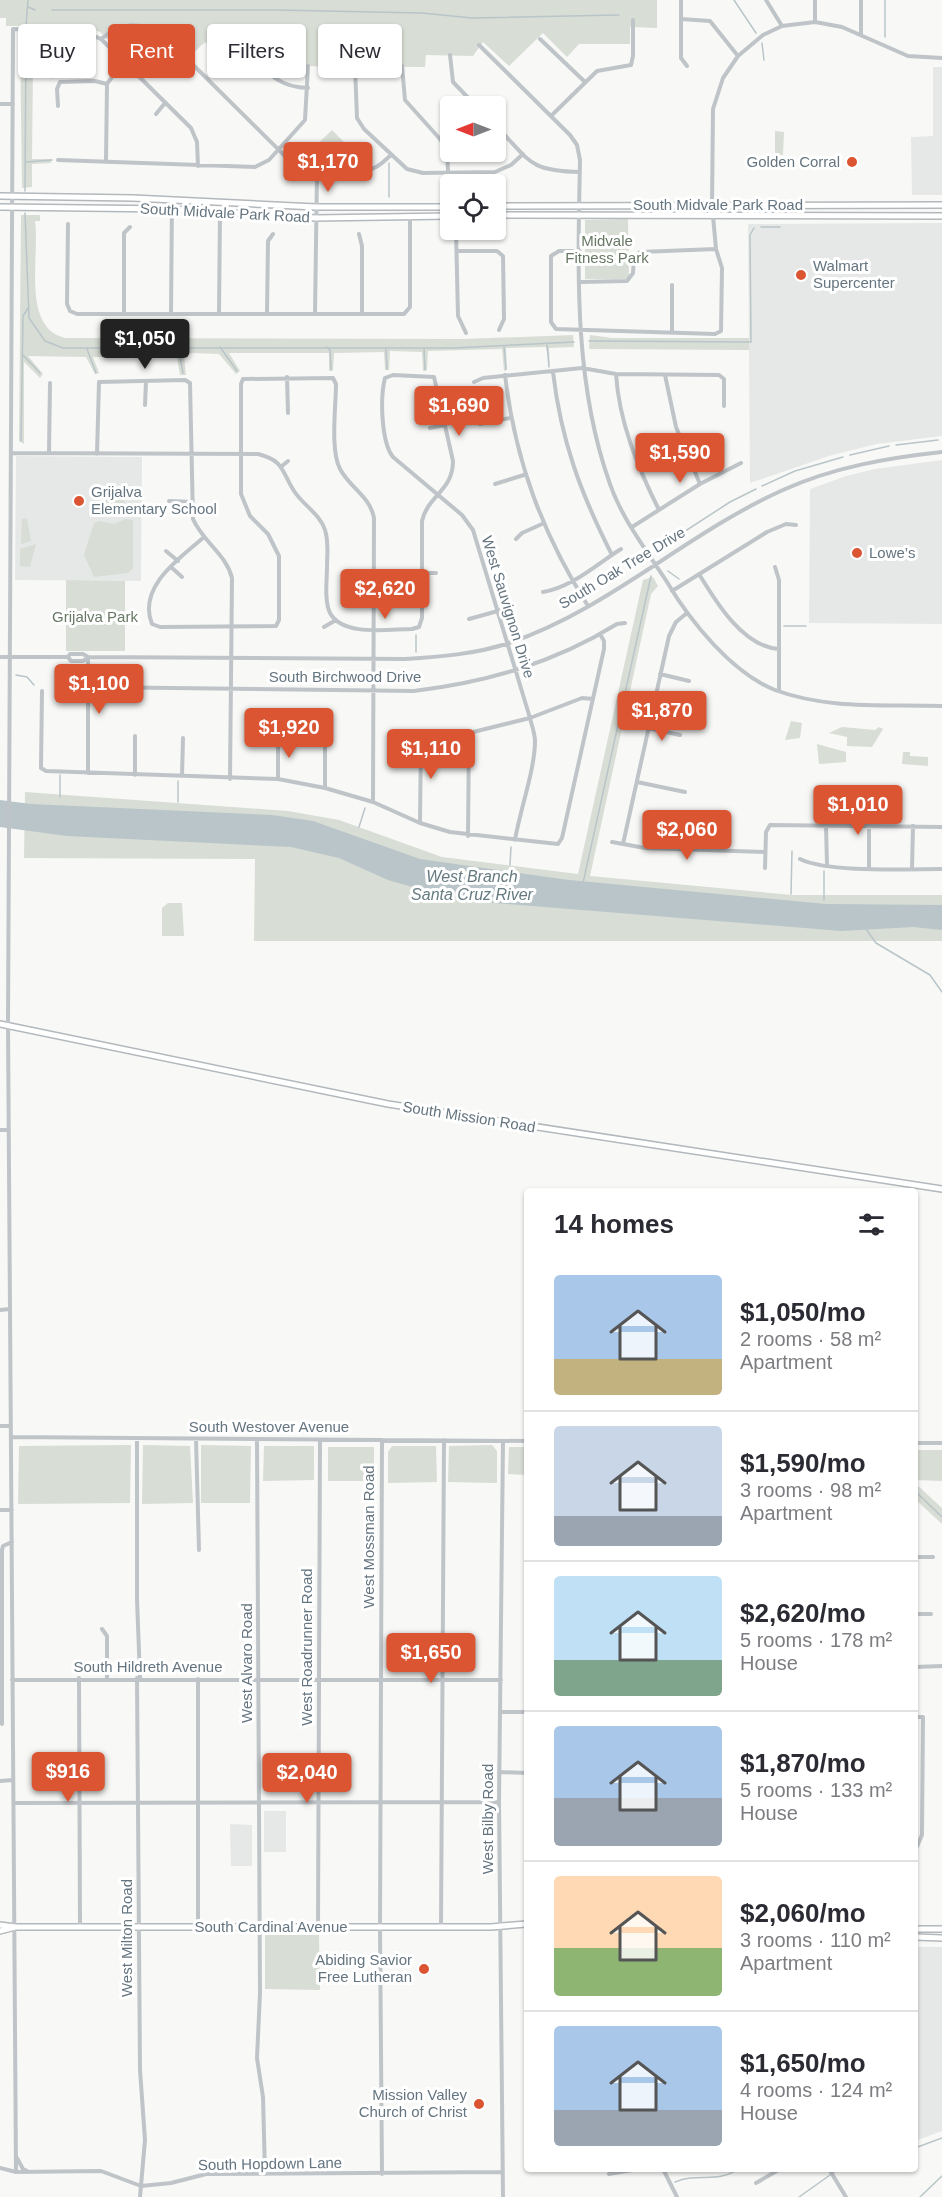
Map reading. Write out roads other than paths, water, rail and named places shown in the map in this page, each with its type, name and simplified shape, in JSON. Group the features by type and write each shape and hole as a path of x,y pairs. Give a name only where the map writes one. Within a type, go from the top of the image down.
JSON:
{"main road":[{"name":"South Midvale Park Road","path":"0,196 172,200 316,212 440,216"},
{"name":"South Midvale Park Road","path":"506,206 580,205 713,211 942,216"},
{"name":"South Midvale Park Road","path":"506,215 942,205"},
{"name":"South Midvale Park Road","path":"0,207 171,209 220,213 440,208"},
{"name":"South Mission Road","path":"0,1024 388,1104 942,1189"},
{"name":"South Cardinal Avenue","path":"0,1931 15,1928 80,1927 441,1928 524,1924"},
{"name":"South Cardinal Avenue","path":"0,1925 15,1928"},
{"path":"918,1929 942,1929"},
{"path":"918,1937 942,1938"}],"street":[{"path":"681,0 681,58 687,66"},
{"path":"766,0 782,26"},
{"path":"815,0 815,22"},
{"path":"861,0 861,34"},
{"path":"681,19 704,19 714,24 738,56"},
{"path":"551,116 584,81 597,71 632,67 633,20"},
{"path":"580,251 559,251 551,256 551,317 556,329 715,334 721,332 722,268 716,249 713,211 713,109 723,78 738,56 762,35 782,26 815,22 861,34 908,56 942,58"},
{"path":"101,39 113,29 127,24 143,25 160,32 302,170 317,173 365,171 377,167 391,155"},
{"path":"16,2172 8,1025 13,30 67,30 87,33 101,39 108,46"},
{"path":"540,39 584,81"},
{"path":"479,45 551,116 577,146 580,172 582,368 591,419 610,485 632,527 687,613 714,643 745,670 779,691 844,705 942,706"},
{"path":"450,55 453,82 466,96"},
{"path":"58,160 255,167 270,160 305,120 308,66"},
{"path":"402,66 405,100 444,145 449,172"},
{"path":"106,161 107,84 111,78"},
{"path":"139,78 191,128 197,142 198,166"},
{"path":"274,78 291,87 308,87"},
{"path":"355,78 357,118 407,169 423,173 495,172 512,165 523,154"},
{"path":"58,106 57,89 60,82 95,81 107,84"},
{"path":"156,114 165,103"},
{"path":"0,104 13,104"},
{"path":"506,136 523,154 544,170 580,172"},
{"path":"315,314 317,173"},
{"path":"171,314 172,200"},
{"path":"219,313 220,213"},
{"path":"68,224 67,306 69,311 77,314 362,313 400,315 407,312 410,307 411,216"},
{"path":"124,314 124,233 130,227"},
{"path":"267,313 268,241 273,234"},
{"path":"359,234 362,246 362,313"},
{"path":"457,240 458,316 465,333"},
{"path":"581,282 627,281 633,273 634,257 640,252 716,249"},
{"path":"458,251 496,251 503,256 504,319 499,330"},
{"path":"672,285 672,333"},
{"path":"474,382 483,378 505,375 582,368 616,374 719,375 724,379 724,406"},
{"path":"553,372 568,454 584,500 612,555"},
{"path":"616,374 628,437 642,476 659,510"},
{"name":"West Sauvignon Drive","path":"445,425 435,376 393,375 384,377 384,434 387,447 393,458 462,515 473,530 514,672 530,718 535,739 534,752 515,840"},
{"path":"505,375 510,418 524,475 542,524 588,606"},
{"path":"665,375 676,427 700,484"},
{"path":"203,538 171,567 153,589 150,606 151,625 160,627 277,627 279,620 279,556 275,543 243,504 241,377 334,377 336,384 336,459 342,473 369,502 374,518 373,802"},
{"path":"287,377 288,413"},
{"path":"97,454 98,381 185,380 191,382 193,519 203,538 230,568 232,578 230,779"},
{"path":"145,405 146,381"},
{"path":"49,453 50,383"},
{"path":"480,424 510,418"},
{"path":"12,453 266,456 282,466 293,490 320,520 326,533 327,598 330,612 336,620 348,628 412,629 420,628 422,618 422,521 425,512 453,475 445,425 429,428"},
{"name":"South Oak Tree Drive","path":"0,657 68,657 71,661 88,657 374,660 438,657 506,644 588,606 718,523 802,482 849,467 942,452"},
{"path":"282,466 288,461"},
{"path":"632,527 700,484 741,463"},
{"path":"495,484 524,475"},
{"path":"170,501 192,502"},
{"path":"516,540 522,533 542,524"},
{"path":"672,591 767,532 786,524 796,525"},
{"path":"543,592 553,591 572,581 621,549"},
{"path":"166,551 178,561"},
{"path":"171,567 182,577"},
{"path":"776,567 779,580 779,691"},
{"path":"422,573 436,573"},
{"path":"699,574 717,603 734,623 763,647 779,649"},
{"path":"469,619 512,607"},
{"path":"623,844 671,629 687,613"},
{"path":"324,627 336,620"},
{"name":"South Birchwood Drive","path":"88,687 375,691 441,688 482,681 514,672 552,658 617,624 625,623"},
{"path":"42,691 40,769 46,771 278,779 325,788 373,802 420,823 468,836 559,843 605,645 600,634"},
{"path":"88,657 88,773"},
{"path":"660,674 689,681"},
{"path":"468,836 468,733 530,718 582,698 593,699"},
{"path":"648,728 680,735"},
{"path":"135,736 135,775"},
{"path":"420,823 421,737"},
{"path":"183,738 183,776"},
{"path":"278,738 278,779"},
{"path":"325,738 325,788"},
{"path":"637,782 685,792"},
{"path":"765,868 767,828 772,825 942,827"},
{"path":"826,825 826,865"},
{"path":"869,826 870,869"},
{"path":"912,869 913,826"},
{"path":"612,842 684,850 765,852"},
{"path":"800,859 826,865 870,869 942,869"},
{"path":"0,1130 9,1130"},
{"path":"0,1310 10,1310"},
{"path":"0,1426 11,1426"},
{"name":"South Westover Avenue","path":"11,1437 524,1441"},
{"name":"West Milton Road","path":"137,1439 140,2070 145,2140 140,2197"},
{"path":"196,1439 199,1550"},
{"name":"West Alvaro Road","path":"257,1440 260,1679 260,1928 257,2058 263,2097 265,2174"},
{"name":"West Roadrunner Road","path":"318,1927 321,1440"},
{"name":"West Mossman Road","path":"382,1440 380,1928 382,2174"},
{"path":"441,1928 444,1440"},
{"name":"West Bilby Road","path":"503,1441 499,1802 503,2197"},
{"path":"918,1443 942,1443"},
{"path":"0,1510 12,1510"},
{"path":"12,1542 3,1546 2,1550 1,1724 12,1724"},
{"path":"918,1557 933,1557"},
{"path":"918,1614 931,1614"},
{"path":"102,1629 107,1636 107,1678"},
{"path":"918,1667 942,1666"},
{"path":"79,1678 80,1927"},
{"name":"South Hildreth Avenue","path":"12,1680 138,1678 501,1680"},
{"path":"198,1679 198,1927"},
{"path":"501,1712 524,1712"},
{"path":"918,1717 923,1718 922,1835 918,1846"},
{"path":"500,1772 524,1773"},
{"path":"0,1780 13,1780"},
{"path":"14,1803 499,1802"},
{"path":"16,2154 23,2169 31,2172"},
{"name":"South Hopdown Lane","path":"2,2169 16,2172 101,2172 141,2186 171,2183 206,2174 503,2172"},
{"path":"609,2174 621,2172"},
{"path":"664,2172 677,2197"},
{"path":"756,2183 775,2172"},
{"path":"831,2172 846,2197"}],"water":[{"name":"West Branch Santa Cruz River","path":"0,800 31,804 272,815 313,821 420,859 569,880 826,904 942,905 942,930 913,927 841,931 458,900 388,880 339,858 291,847 67,836 0,827"}],"waterway":[{"path":"26,24 28,0"},
{"path":"734,0 756,33"},
{"path":"885,0 885,37"},
{"path":"28,7 35,10"},
{"path":"52,10 278,10 422,13 472,18 619,15"},
{"path":"762,43 764,60"},
{"path":"25,191 26,78"},
{"path":"26,162 52,160"},
{"path":"389,163 389,197"},
{"path":"25,213 29,318 45,341 63,348 454,348 574,342"},
{"path":"761,227 780,227"},
{"path":"589,341 751,342 750,235 754,228"},
{"path":"21,441 23,316 28,308"},
{"path":"547,344 549,367"},
{"path":"504,346 506,369"},
{"path":"178,347 183,373"},
{"path":"220,347 237,371"},
{"path":"327,347 330,350 331,369"},
{"path":"424,348 425,370"},
{"path":"87,349 96,373"},
{"path":"386,349 387,369"},
{"path":"22,354 40,373"},
{"path":"896,445 938,440"},
{"path":"850,455 889,446"},
{"path":"762,486 795,471 843,457"},
{"path":"656,550 730,502 756,489"},
{"path":"668,571 679,579"},
{"path":"583,883 651,576"},
{"path":"784,626 806,626"},
{"path":"416,635 416,652"},
{"path":"16,675 27,677 34,685"},
{"path":"60,775 60,797"},
{"path":"178,781 178,802"},
{"path":"359,827 365,808"},
{"path":"510,865 511,847"},
{"path":"791,894 792,851"},
{"path":"824,871 824,900"},
{"path":"866,929 876,943 930,975 942,992"},
{"path":"918,1494 942,1517"},
{"path":"918,2147 942,2138"},
{"path":"675,2182 683,2179 723,2176 732,2172"},
{"path":"799,2197 830,2175"},
{"path":"920,2197 942,2176"}],"place":[{"name":"Golden Corral","path":"852,162"},
{"name":"Walmart Supercenter","path":"801,275"},
{"name":"Grijalva Elementary School","path":"79,501"},
{"name":"Lowe’s","path":"857,553"},
{"name":"Abiding Savior Free Lutheran","path":"424,1969"},
{"name":"Mission Valley Church of Christ","path":"479,2104"}],"park label":[{"name":"Midvale Fitness Park","path":"607,250"},
{"name":"Grijalva Park","path":"95,617"}]}
